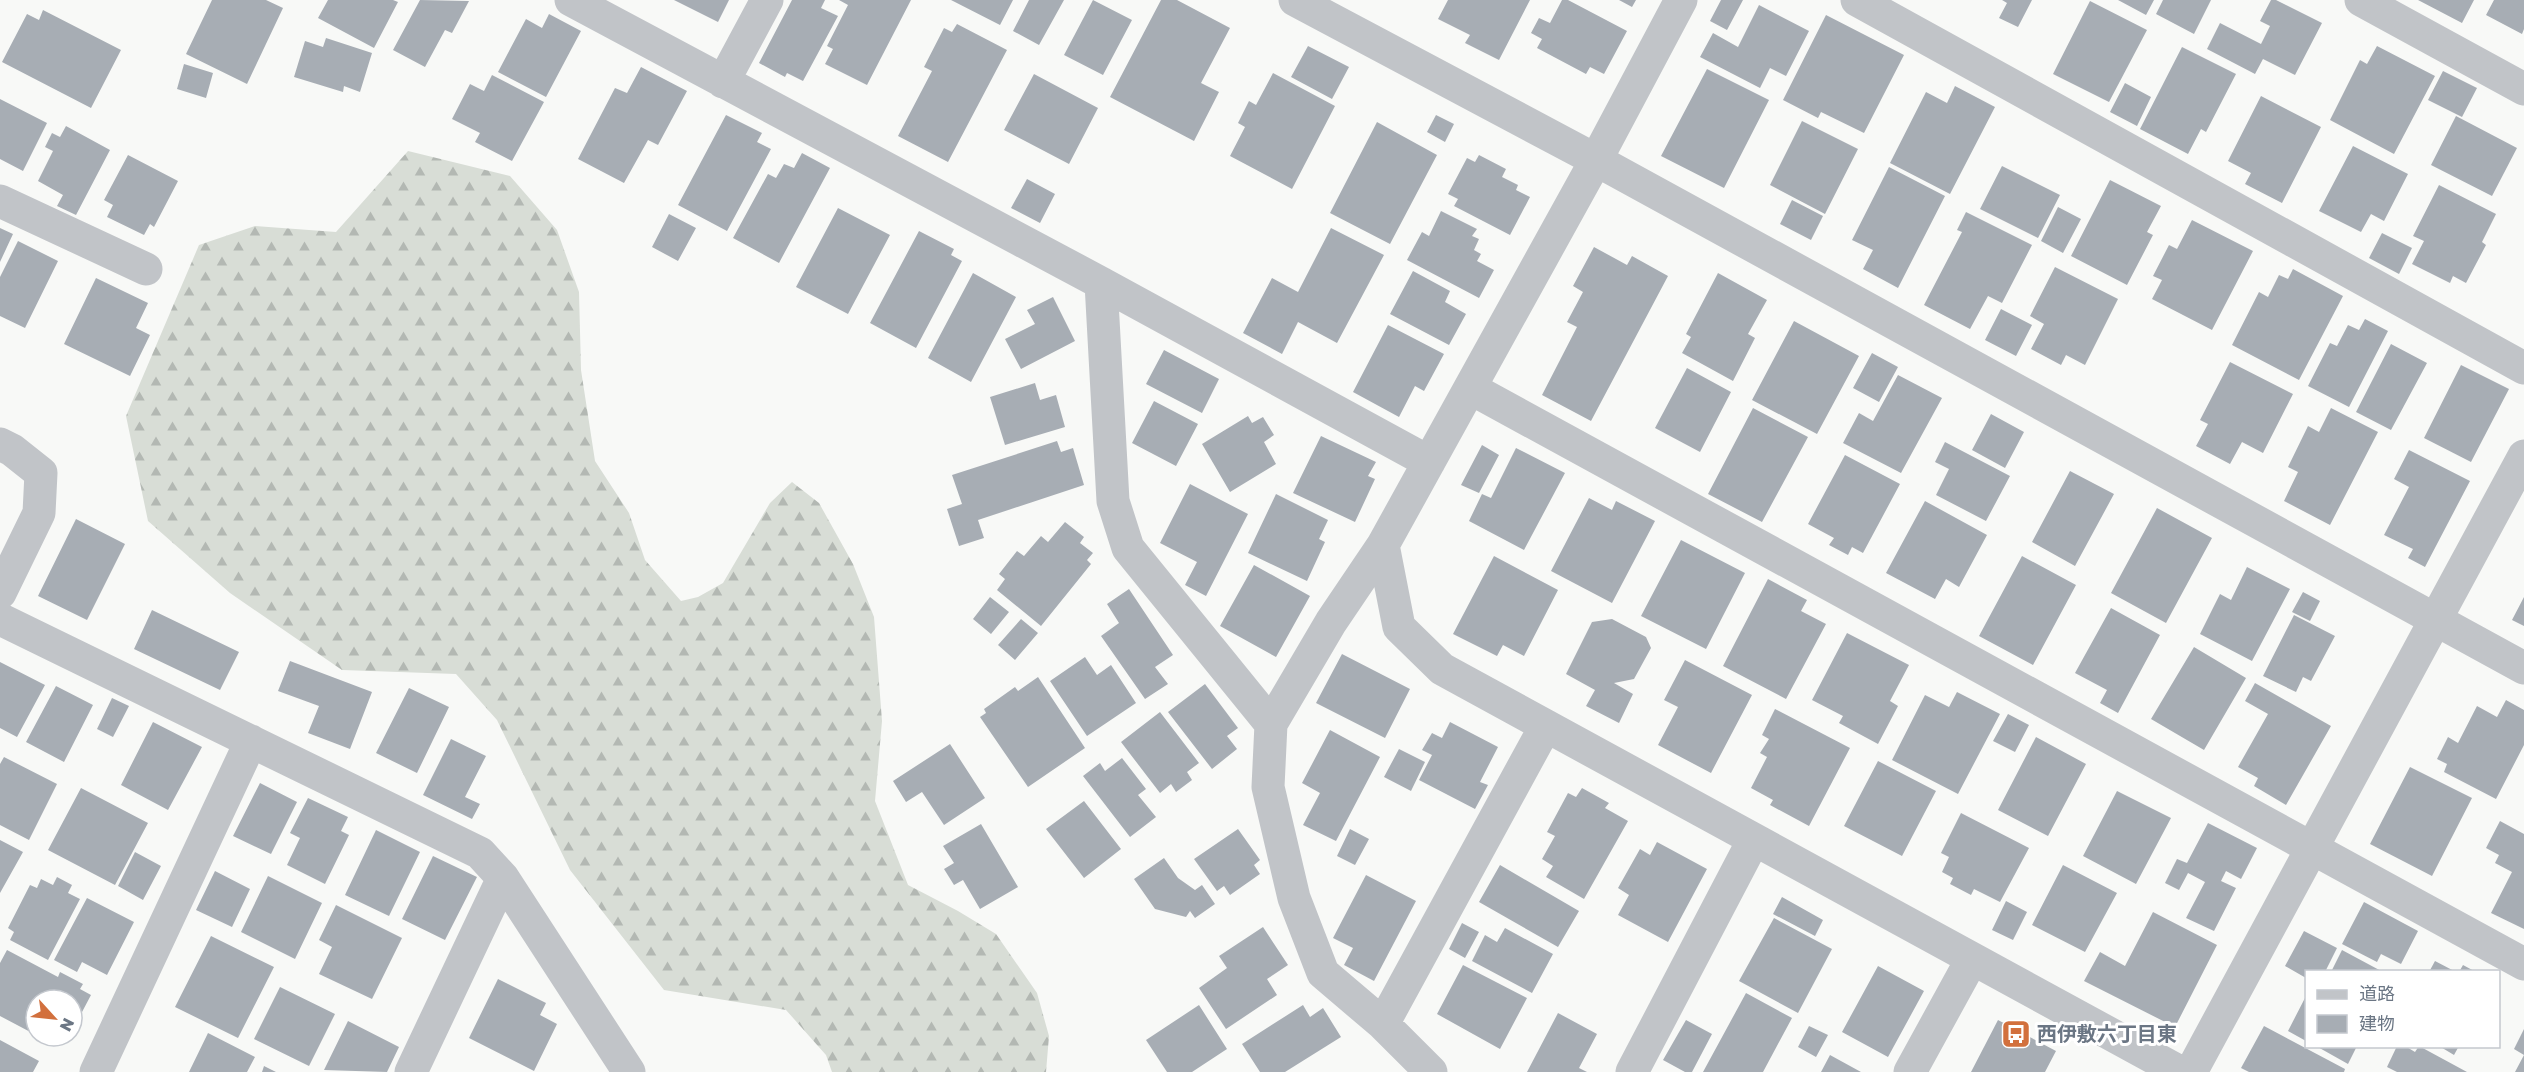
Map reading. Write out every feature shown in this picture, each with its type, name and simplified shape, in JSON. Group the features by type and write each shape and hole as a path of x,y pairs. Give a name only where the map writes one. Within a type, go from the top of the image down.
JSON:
{"street":[{"path":"571,0 1101,283 1429,462"},
{"path":"723,82 767,0"},
{"path":"1295,0 1596,160 2524,668"},
{"path":"1431,1072 1383,1024 1323,973 1294,898 1269,787 1271,724 1331,622 1383,545 1596,160 1681,0"},
{"path":"1857,0 2524,368"},
{"path":"2361,0 2524,89"},
{"path":"0,201 146,269"},
{"path":"1101,283 1113,501 1128,548 1271,724"},
{"path":"1470,388 2524,964"},
{"path":"0,444 12,450 41,473 39,513 0,593"},
{"path":"2191,1072 2524,456"},
{"path":"1383,545 1399,627 1442,669 1753,841 2180,1072"},
{"path":"0,619 480,853 502,878 629,1072"},
{"path":"1383,1024 1545,727"},
{"path":"96,1072 251,741"},
{"path":"1632,1072 1753,841"},
{"path":"411,1072 502,878"},
{"path":"1910,1072 1972,959"}],"green space":[{"path":"408,151 510,176 557,230 579,292 581,370 595,461 629,513 645,560 681,601 698,597 723,583 770,503 792,482 819,503 853,564 874,617 882,721 875,801 908,885 996,934 1037,993 1049,1036 1046,1072 832,1072 826,1055 786,1010 664,990 570,870 497,720 456,674 342,670 230,593 148,521 126,416 199,245 255,226 336,232"}],"building":[{"path":"212,0 266,0 283,8 247,84 186,54"},
{"path":"328,0 393,0 398,2 374,48 318,18"},
{"path":"420,0 469,1 452,33 445,30 425,67 393,50"},
{"path":"674,0 729,0 718,22"},
{"path":"792,0 825,0 821,8 838,16 803,81 787,73 785,77 759,63"},
{"path":"839,0 911,0 867,85 825,64 833,49 827,46 848,5"},
{"path":"951,0 1013,0 1000,25"},
{"path":"1029,0 1064,0 1039,45 1013,31"},
{"path":"1093,0 1132,20 1103,75 1064,55"},
{"path":"1161,0 1177,0 1230,28 1201,83 1219,92 1194,141 1110,97"},
{"path":"1448,0 1530,0 1499,60 1465,43 1470,35 1438,19"},
{"path":"1562,0 1568,0 1627,31 1604,74 1590,67 1586,74 1537,48 1542,39 1531,33 1539,18 1550,23"},
{"path":"1619,0 1636,0 1632,7"},
{"path":"1721,0 1743,0 1727,30 1710,21"},
{"path":"2002,0 2032,0 2018,27 1999,18 2007,3"},
{"path":"2118,0 2154,0 2146,15"},
{"path":"2163,0 2211,0 2194,34 2156,14"},
{"path":"2271,0 2276,0 2322,23 2295,75 2263,59 2255,74 2207,49 2220,23 2261,44 2270,26 2260,21"},
{"path":"2418,0 2474,0 2462,23"},
{"path":"2494,0 2524,0 2522,34 2486,15"},
{"path":"2090,1 2147,30 2109,102 2053,74"},
{"path":"1759,5 1809,31 1786,76 1770,68 1760,88 1700,57 1713,33 1738,47"},
{"path":"43,10 121,50 91,108 2,62 27,14 39,20"},
{"path":"549,14 581,31 546,97 498,72 526,19 542,28"},
{"path":"1826,15 1904,55 1864,133 1821,112 1818,118 1783,100"},
{"path":"957,24 1007,50 948,162 898,136 932,71 924,67 944,28 952,32"},
{"path":"326,38 372,53 360,92 344,86 343,92 294,77 305,41 323,47"},
{"path":"1308,46 1349,67 1332,99 1291,77"},
{"path":"2377,46 2435,76 2394,154 2330,120 2360,60 2367,64"},
{"path":"2182,47 2236,74 2206,132 2201,129 2188,154 2140,129"},
{"path":"184,64 213,73 206,98 177,89"},
{"path":"641,67 687,91 658,145 648,140 624,183 578,159 615,88 627,93"},
{"path":"1707,69 1769,100 1724,188 1661,156"},
{"path":"2443,71 2477,88 2462,117 2428,100"},
{"path":"1273,73 1335,106 1292,189 1230,156 1245,127 1238,123 1249,101 1256,105"},
{"path":"1034,74 1098,108 1069,164 1004,130"},
{"path":"492,75 544,102 512,161 475,142 480,133 452,119 470,84 484,91"},
{"path":"2125,83 2151,97 2137,126 2110,112"},
{"path":"1955,86 1995,107 1950,194 1890,163 1926,92 1947,103"},
{"path":"2261,96 2321,127 2282,203 2245,184 2251,173 2228,161"},
{"path":"0,99 47,123 23,171 0,159"},
{"path":"726,115 762,133 757,142 771,149 727,231 678,205"},
{"path":"1436,115 1454,124 1445,142 1427,132"},
{"path":"2456,116 2517,148 2492,196 2431,165"},
{"path":"1802,121 1858,149 1825,214 1770,185"},
{"path":"1377,122 1437,155 1390,244 1330,213"},
{"path":"66,126 110,150 76,215 57,206 63,195 38,181 53,151 45,147 52,133 60,137"},
{"path":"2353,146 2408,174 2384,221 2371,214 2361,232 2319,211"},
{"path":"802,153 830,168 779,263 733,238 768,174 776,178 784,164 794,168"},
{"path":"128,155 178,181 154,227 150,224 144,235 107,217 113,205 104,200"},
{"path":"1479,155 1506,169 1502,177 1518,185 1516,190 1530,197 1510,235 1454,206 1458,199 1448,194 1467,158 1475,162"},
{"path":"2002,166 2060,195 2038,238 1980,209"},
{"path":"1889,167 1945,196 1898,288 1863,269 1873,250 1852,240"},
{"path":"1027,179 1055,194 1040,223 1011,208"},
{"path":"2110,180 2161,206 2147,232 2153,235 2127,285 2071,256"},
{"path":"2439,185 2496,214 2482,242 2486,245 2466,283 2453,276 2450,283 2412,264 2424,241 2413,236"},
{"path":"1792,200 1823,216 1811,240 1780,224"},
{"path":"2058,207 2081,219 2063,253 2041,241"},
{"path":"838,208 890,235 848,314 796,287"},
{"path":"1441,211 1477,229 1472,236 1479,239 1474,250 1481,254 1477,261 1494,270 1479,298 1407,260 1422,232 1429,236"},
{"path":"1966,212 2032,245 2002,303 1988,296 1970,329 1924,305 1962,232 1957,230"},
{"path":"669,214 696,228 678,261 652,247"},
{"path":"2192,220 2253,251 2212,330 2152,299 2162,280 2153,276 2169,245 2177,249"},
{"path":"0,228 13,234 0,262"},
{"path":"1331,228 1384,255 1337,343 1298,322 1282,354 1243,333 1272,278 1298,292"},
{"path":"919,231 954,249 951,255 962,261 916,348 870,323"},
{"path":"2382,233 2412,248 2399,274 2369,258"},
{"path":"18,241 58,261 25,328 0,316 0,277"},
{"path":"1594,247 1627,265 1632,256 1668,276 1591,421 1542,395 1577,327 1567,322 1583,292 1573,286"},
{"path":"2055,267 2118,299 2085,365 2066,355 2061,365 2031,349 2044,324 2030,316"},
{"path":"2293,269 2343,296 2299,380 2232,345 2259,292 2268,297 2279,275 2288,279"},
{"path":"1413,271 1450,291 1445,302 1466,314 1449,345 1390,314"},
{"path":"973,273 1016,297 971,382 928,358"},
{"path":"1718,273 1767,300 1748,334 1755,338 1733,381 1682,353 1691,337 1686,334"},
{"path":"96,278 148,303 136,328 150,335 130,376 64,344"},
{"path":"1053,297 1075,341 1021,369 1005,339 1035,324 1027,310"},
{"path":"2001,309 2032,325 2016,356 1985,340"},
{"path":"2365,319 2388,331 2349,407 2308,386 2330,343 2337,346 2348,325 2359,330"},
{"path":"1794,321 1859,356 1817,434 1752,400"},
{"path":"1388,325 1444,354 1424,391 1415,386 1399,417 1353,392"},
{"path":"2391,344 2427,363 2391,430 2356,412"},
{"path":"1164,350 1219,379 1202,413 1146,384"},
{"path":"1872,353 1898,367 1879,402 1853,388"},
{"path":"2230,362 2293,394 2263,453 2242,442 2230,464 2196,446 2208,424 2200,420"},
{"path":"2461,365 2509,389 2471,462 2424,438"},
{"path":"1687,368 1731,392 1700,452 1655,428"},
{"path":"1898,375 1942,398 1901,473 1843,443 1859,413 1873,421"},
{"path":"1035,383 1040,400 1056,395 1065,427 1005,445 990,397"},
{"path":"1154,401 1198,424 1176,466 1132,443"},
{"path":"1753,408 1808,437 1762,522 1708,494"},
{"path":"2331,408 2378,432 2330,525 2284,501 2298,472 2288,467 2308,426 2319,432"},
{"path":"1991,414 2024,432 2005,468 1972,450"},
{"path":"1248,416 1252,423 1263,417 1274,435 1264,442 1276,464 1230,492 1202,444"},
{"path":"1321,436 1376,462 1368,476 1375,479 1355,522 1293,493"},
{"path":"1057,441 1061,452 1073,448 1084,485 978,520 984,538 959,546 947,509 962,504 952,475"},
{"path":"1945,442 2010,476 1986,521 1936,495 1949,469 1935,462"},
{"path":"1482,445 1499,455 1479,493 1461,485"},
{"path":"1516,448 1565,473 1524,550 1469,521 1482,494 1491,498"},
{"path":"2409,450 2470,481 2425,567 2408,558 2413,549 2384,535 2409,487 2394,479"},
{"path":"1845,455 1900,484 1863,553 1852,547 1848,555 1829,545 1834,538 1808,524"},
{"path":"2070,471 2114,494 2075,566 2032,542"},
{"path":"1190,484 1248,514 1206,596 1185,585 1197,562 1160,543"},
{"path":"1276,494 1328,520 1319,539 1325,542 1307,581 1248,553"},
{"path":"1589,498 1612,510 1616,501 1655,521 1612,603 1551,571"},
{"path":"1925,501 1987,535 1959,587 1946,579 1935,599 1886,573"},
{"path":"2157,508 2212,538 2166,623 2111,593"},
{"path":"76,519 125,544 87,620 38,596"},
{"path":"1065,522 1084,537 1080,543 1093,553 1087,560 1091,564 1041,626 997,590 1005,579 999,574 1017,551 1024,556 1041,536 1048,542"},
{"path":"1681,540 1745,573 1706,649 1641,616"},
{"path":"1494,556 1558,590 1524,656 1503,645 1497,656 1453,634"},
{"path":"2022,556 2076,585 2033,665 1979,636"},
{"path":"1254,565 1310,596 1276,657 1220,626"},
{"path":"2247,567 2290,589 2252,661 2200,634 2220,594 2231,600"},
{"path":"1768,579 1807,600 1801,611 1826,624 1786,699 1723,666"},
{"path":"1129,589 1173,655 1155,667 1168,684 1145,699 1101,636 1119,623 1107,604"},
{"path":"2303,592 2320,601 2310,621 2292,612"},
{"path":"990,597 1009,612 991,634 973,619"},
{"path":"2524,597 2524,626 2512,620"},
{"path":"2111,608 2160,635 2118,713 2100,703 2107,690 2075,673"},
{"path":"152,610 239,652 220,690 134,649"},
{"path":"2294,615 2335,636 2311,681 2303,677 2296,692 2263,676"},
{"path":"1021,619 1038,633 1015,660 998,645"},
{"path":"1612,619 1646,637 1651,648 1634,679 1614,683 1633,694 1619,723 1586,706 1595,690 1566,674 1592,622"},
{"path":"1847,633 1909,665 1890,701 1898,706 1878,744 1839,723 1843,716 1812,700"},
{"path":"2194,647 2246,678 2204,750 2151,719"},
{"path":"1342,654 1410,689 1385,738 1316,703"},
{"path":"1085,657 1097,675 1111,665 1136,703 1087,736 1050,681"},
{"path":"1685,660 1752,695 1711,773 1658,745 1678,707 1664,700"},
{"path":"290,661 372,692 350,749 308,733 319,706 278,691"},
{"path":"0,662 45,685 17,737 0,728"},
{"path":"1038,677 1085,748 1028,787 980,717 986,713 984,709 1015,687 1018,691"},
{"path":"2255,683 2331,726 2286,805 2254,786 2258,778 2238,767 2268,714 2245,701"},
{"path":"1205,684 1238,728 1227,736 1237,749 1212,769 1168,712"},
{"path":"56,686 93,705 64,762 26,742"},
{"path":"409,688 449,707 417,773 376,753"},
{"path":"1957,692 2000,714 1958,794 1892,760 1925,695 1949,707"},
{"path":"112,698 129,706 113,737 97,729"},
{"path":"2506,700 2524,710 2524,745 2496,799 2444,772 2447,764 2437,759 2448,737 2458,743 2477,706 2497,717"},
{"path":"1775,709 1850,748 1809,826 1770,805 1773,800 1751,788 1767,757 1760,753 1769,739 1762,735"},
{"path":"1160,712 1199,763 1187,772 1192,780 1176,792 1171,784 1160,793 1121,742"},
{"path":"2008,714 2029,725 2015,752 1993,741"},
{"path":"153,722 202,747 168,810 121,785"},
{"path":"1450,722 1498,747 1480,782 1488,785 1475,809 1419,780 1432,755 1422,750 1432,733 1442,738"},
{"path":"1330,730 1380,757 1336,841 1303,825 1320,793 1302,783"},
{"path":"2036,737 2086,764 2048,836 1998,810"},
{"path":"451,739 486,756 465,797 480,804 472,819 423,795"},
{"path":"950,744 985,798 944,825 922,792 906,802 893,781"},
{"path":"1399,749 1425,762 1411,791 1384,777"},
{"path":"4,757 57,784 29,840 0,825 0,764"},
{"path":"1122,758 1146,789 1138,795 1156,817 1130,837 1083,776 1100,763 1105,771"},
{"path":"1878,761 1936,791 1902,856 1844,826"},
{"path":"2410,767 2472,798 2432,876 2370,844"},
{"path":"260,783 297,802 271,854 233,836"},
{"path":"81,788 148,823 115,885 48,850"},
{"path":"1582,788 1609,803 1605,808 1628,821 1584,899 1546,877 1553,866 1542,859 1555,836 1547,832 1568,793 1576,797"},
{"path":"2117,791 2171,818 2136,884 2083,856"},
{"path":"308,798 348,817 341,831 349,835 325,884 287,865 300,838 290,833"},
{"path":"1084,801 1121,849 1084,878 1046,829"},
{"path":"1961,813 2029,848 2000,902 1974,889 1971,895 1950,884 1953,878 1942,872 1949,857 1941,853"},
{"path":"2500,821 2524,834 2524,929 2491,913 2512,872 2495,863 2499,855 2486,848"},
{"path":"2208,823 2257,848 2241,879 2226,871 2221,881 2236,888 2214,931 2186,918 2205,882 2188,873 2179,890 2165,883 2177,859 2187,863"},
{"path":"981,824 1018,887 980,909 963,880 954,885 944,869 954,863 943,846"},
{"path":"1238,829 1260,860 1254,865 1260,874 1230,895 1224,886 1217,891 1194,859"},
{"path":"1350,829 1369,839 1355,865 1337,856"},
{"path":"376,830 420,852 389,916 345,895"},
{"path":"0,840 23,852 0,893"},
{"path":"1657,842 1707,869 1668,942 1618,915 1629,895 1618,888 1640,849 1650,855"},
{"path":"135,852 161,866 143,900 118,886"},
{"path":"433,856 477,877 445,940 402,919"},
{"path":"1164,858 1178,878 1195,890 1202,885 1215,904 1195,918 1190,911 1186,917 1155,909 1134,879"},
{"path":"1500,865 1579,911 1558,947 1479,902"},
{"path":"2063,865 2117,893 2085,952 2032,925"},
{"path":"215,871 250,889 232,927 196,910"},
{"path":"1366,875 1416,901 1374,981 1344,965 1353,948 1333,938"},
{"path":"268,876 322,903 295,959 241,932"},
{"path":"57,877 72,885 68,893 80,899 48,960 10,940 14,932 8,928 30,885 37,888 41,879 53,885"},
{"path":"1782,897 1823,920 1815,936 1773,914"},
{"path":"87,898 134,922 107,975 82,962 77,972 54,960"},
{"path":"2006,901 2027,912 2013,940 1992,930"},
{"path":"2364,902 2418,931 2401,964 2381,954 2377,962 2342,944"},
{"path":"336,905 402,938 372,999 319,974 332,947 319,940"},
{"path":"2153,912 2217,945 2175,1027 2084,981 2100,952 2125,966"},
{"path":"1774,918 1832,949 1798,1013 1739,981"},
{"path":"1462,923 1479,932 1465,958 1449,949"},
{"path":"1263,927 1288,965 1267,979 1277,995 1226,1029 1199,988 1227,968 1219,956"},
{"path":"1505,928 1553,954 1532,993 1472,961 1485,935 1497,942"},
{"path":"2304,931 2337,948 2326,970 2305,970 2305,977 2285,966"},
{"path":"211,936 274,967 238,1038 175,1007"},
{"path":"7,950 58,977 60,972 83,984 81,988 24,988 24,1029 0,1016 0,963"},
{"path":"2342,950 2379,970 2332,970"},
{"path":"2435,961 2452,970 2430,970"},
{"path":"1463,965 1527,998 1500,1049 1437,1014"},
{"path":"2463,965 2472,970 2460,970"},
{"path":"1878,966 1924,991 1888,1057 1842,1032"},
{"path":"498,979 546,1003 540,1015 557,1024 534,1071 469,1038"},
{"path":"280,987 335,1014 309,1066 254,1039"},
{"path":"84,991 91,995 84,1008"},
{"path":"1746,993 1792,1018 1763,1072 1703,1072"},
{"path":"2305,998 2305,1040 2288,1031"},
{"path":"1199,1005 1227,1049 1192,1072 1167,1072 1146,1040"},
{"path":"1303,1005 1310,1017 1323,1008 1341,1037 1285,1072 1260,1072 1242,1044"},
{"path":"1558,1013 1597,1034 1579,1068 1587,1072 1527,1072"},
{"path":"1686,1020 1712,1034 1692,1072 1685,1072 1663,1060"},
{"path":"1998,1020 2056,1051 2045,1072 1971,1072"},
{"path":"348,1021 399,1047 387,1072 324,1070"},
{"path":"1809,1026 1828,1035 1816,1057 1798,1047"},
{"path":"2264,1026 2345,1069 2344,1072 2249,1072 2241,1068"},
{"path":"2524,1029 2524,1055 2514,1049"},
{"path":"208,1033 255,1057 247,1072 189,1072"},
{"path":"0,1040 39,1061 33,1072 0,1072"},
{"path":"2320,1048 2356,1048 2348,1064"},
{"path":"2396,1048 2408,1048 2415,1052 2418,1048 2423,1048 2467,1072 2397,1072 2387,1067"},
{"path":"2442,1048 2458,1048 2454,1055"},
{"path":"1830,1055 1861,1072 1821,1072"},
{"path":"2524,1055 2524,1072 2515,1072"},
{"path":"264,1066 276,1072 262,1072"}],"place":[{"name":"西伊敷六丁目東","path":"2016,1034"}]}
